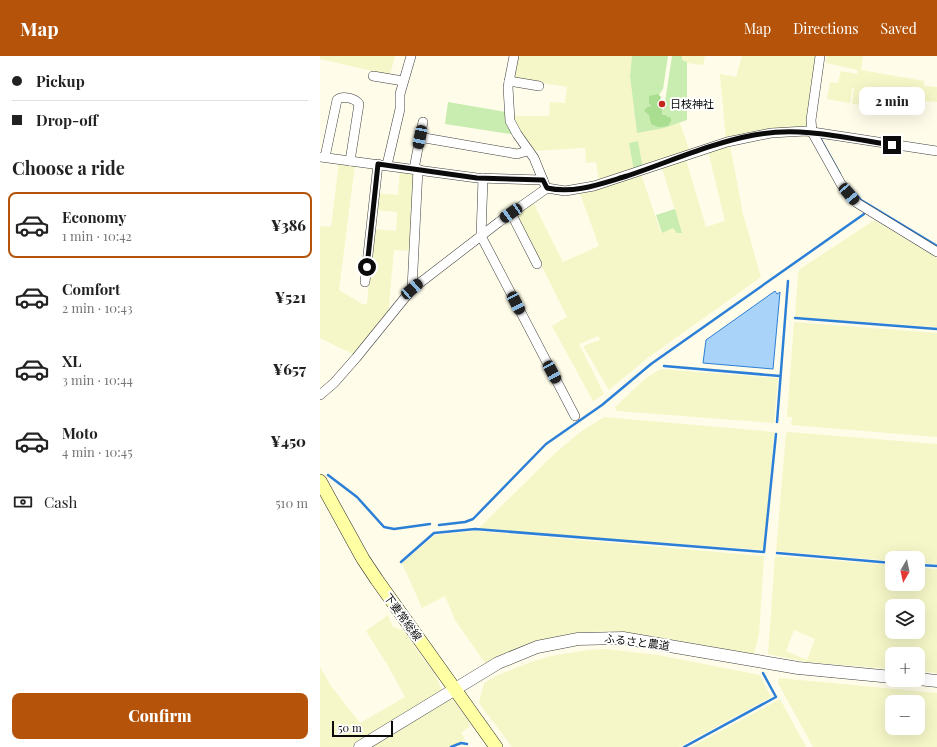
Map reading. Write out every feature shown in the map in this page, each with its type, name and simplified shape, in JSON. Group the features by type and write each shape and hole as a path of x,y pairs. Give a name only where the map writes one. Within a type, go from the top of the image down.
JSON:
{"main road":[{"name":"下妻常総線","path":"320,481 363,559 496,747"}],"street":[{"path":"365,282 383,165 400,109 400,94 411,56"},
{"path":"514,56 509,81 510,121 534,158 545,184"},
{"path":"820,56 811,120 812,132 841,184 857,203 937,252"},
{"path":"373,76 403,81"},
{"path":"509,81 539,86"},
{"path":"350,161 359,104 356,100 342,97 337,100 323,157 350,161 483,178 545,184 565,191 594,186 727,142 754,135 798,131 812,132 937,151"},
{"path":"412,289 416,169 422,122"},
{"path":"420,137 517,154 528,150"},
{"path":"483,178 481,236 575,416"},
{"path":"320,394 334,383 356,358 412,289 511,213 545,184"},
{"path":"511,213 536,264"},
{"name":"ふるさと農道","path":"360,747 492,665 526,651 558,642 602,637 636,640 798,668 885,676"},
{"path":"925,679 937,680"}],"green space":[{"path":"320,56 395,56 390,75 320,59"},
{"path":"518,56 632,56 630,76 637,133 680,123 690,152 643,169 638,141 630,143 634,171 599,181 596,162 586,163 585,148 532,151 526,143 512,116 549,116 550,102 565,103 567,87 513,78"},
{"path":"632,56 668,56 663,89 659,95 650,100 649,103 651,106 644,111 650,115 651,120 660,126 664,126 668,116 664,116 662,112 664,108 672,56 682,56 682,60 687,62 687,120 664,128 637,133 630,76"},
{"path":"682,56 705,56 703,65 687,63 682,60"},
{"path":"742,56 818,56 808,126 726,140 720,74 736,77"},
{"path":"827,56 863,56 861,70 924,81 924,86 937,87 937,102 923,101 922,110 852,104 854,88 852,88 850,103 827,99 830,82 838,83 841,71 857,74 858,70 826,63"},
{"path":"658,94 661,97 659,103 663,105 662,114 671,118 668,126 658,127 651,124 649,115 644,111 646,108 651,106 649,103 649,96"},
{"path":"448,102 506,112 516,135 445,124"},
{"path":"638,141 643,169 634,171 629,143"},
{"path":"730,145 743,214 761,277 645,360 609,390 583,346 600,340 598,336 579,344 604,394 593,401 552,326 567,317 516,214 533,202 563,262 599,246 579,191 641,174 661,233 673,228 682,233 662,168 686,160 706,227 725,221 708,151"},
{"path":"339,162 355,165 339,290 362,304 367,304 374,229 396,231 397,212 375,210 377,193 398,195 400,170 410,172 414,175 411,251 394,250 388,315 355,355 320,338 320,226 331,227"},
{"path":"675,209 682,233 677,233 673,228 662,233 656,215"},
{"path":"873,221 876,221 937,258 937,327 795,317 798,274 800,269"},
{"path":"794,322 937,333 937,437 791,425 792,417 787,417"},
{"path":"661,369 778,378 774,423 617,411 615,407 647,377"},
{"path":"604,417 774,432 764,550 478,529 552,456 579,433"},
{"path":"789,432 937,444 937,564 925,563 925,551 885,551 885,560 776,551 786,433"},
{"path":"475,531 764,556 759,635 754,654 617,631 571,634 529,644 485,663 455,620 445,596 422,608 402,563 435,535"},
{"path":"775,556 885,564 885,591 925,591 925,568 937,569 937,673 925,672 925,647 885,647 885,668 806,662 768,654","holes":["794,630 815,639 807,660 786,651"]},
{"path":"388,615 393,627 403,630 437,678 442,692 351,747 320,747 320,667 331,686 360,723 405,697 387,664 366,631"},
{"path":"606,649 658,655 760,675 771,697 679,747 512,747 479,703 484,683 498,675 551,656 588,650"},
{"path":"779,678 937,693 937,747 813,747 778,683"},
{"path":"449,694 469,722 470,726 461,733 465,739 450,747 367,747"},
{"path":"780,699 806,747 691,747"}],"water":[{"path":"775,291 777,294 780,292 773,369 703,363 706,340"}],"waterway":[{"path":"820,138 840,174"},
{"path":"851,189 861,200 937,246"},
{"path":"439,525 465,522 473,519 546,444 602,405 651,364 864,214"},
{"path":"777,422 788,281"},
{"path":"795,318 937,329"},
{"path":"664,366 780,376"},
{"path":"401,562 434,533 475,529 764,552 776,434"},
{"path":"328,475 357,497 384,527 394,529 430,524"},
{"path":"777,553 885,562"},
{"path":"925,565 937,566"},
{"path":"684,747 776,697 763,673"},
{"path":"451,747 461,743 467,744"}],"place":[{"name":"日枝神社","path":"662,104"}],"route":[{"path":"367,267 378,164 477,178 543,180 547,188 565,191 594,186 727,142 754,135 806,131 892,145"}]}
